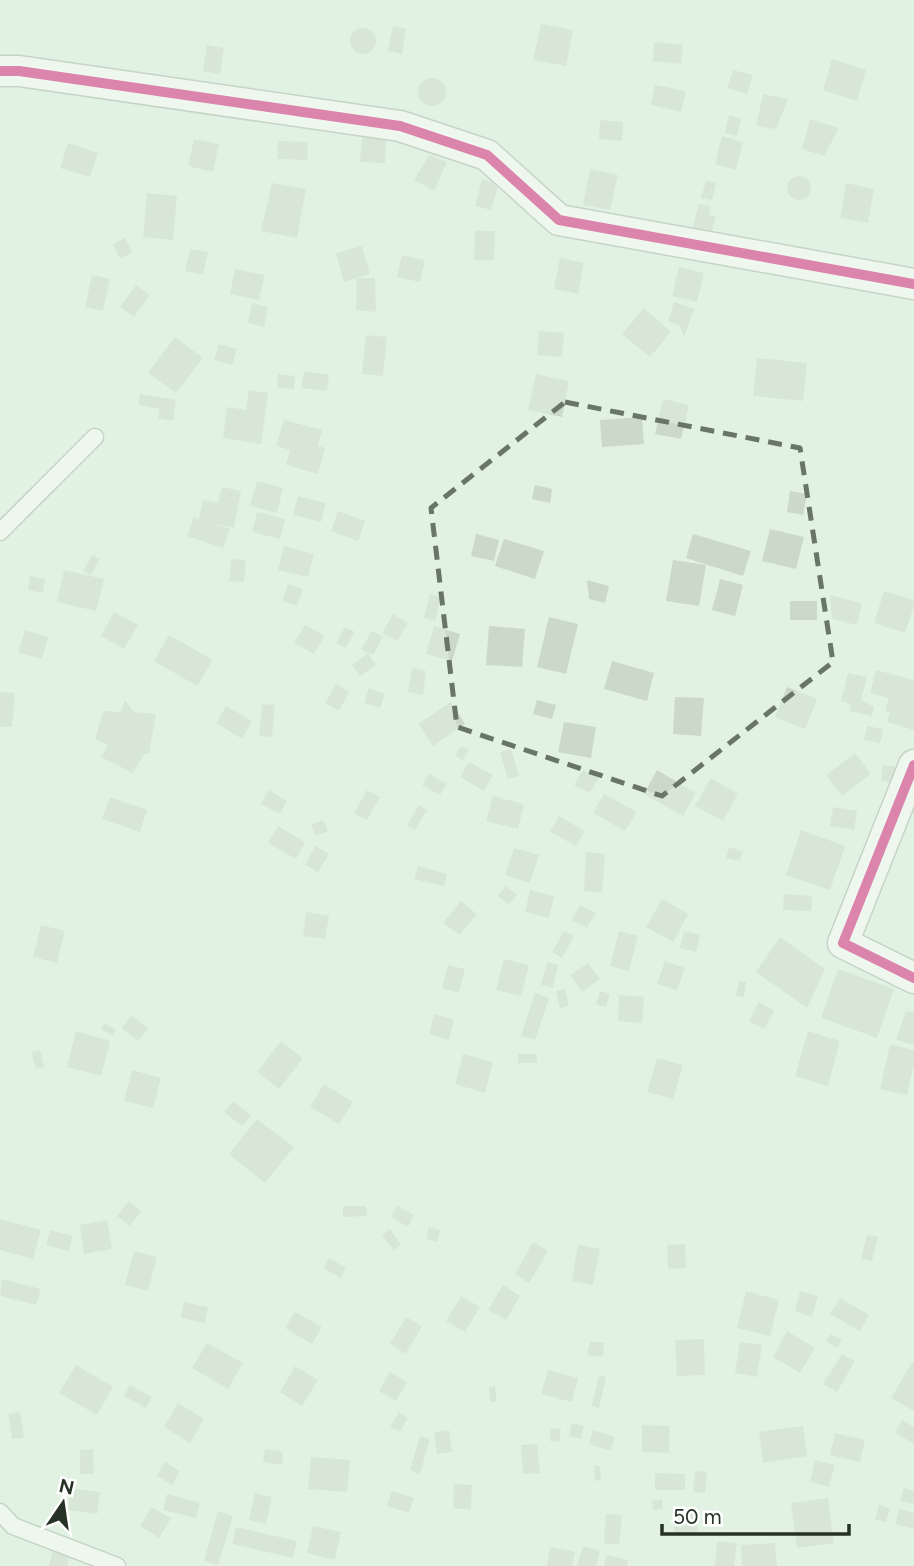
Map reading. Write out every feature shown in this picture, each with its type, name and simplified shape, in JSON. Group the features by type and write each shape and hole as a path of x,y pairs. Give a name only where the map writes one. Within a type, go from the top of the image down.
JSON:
{"street":[{"path":"0,71 19,71 400,126 487,155 559,220 914,284"},
{"path":"914,765 843,943 914,978"}],"lane":[{"path":"0,532 95,438"},
{"path":"0,1512 13,1526 117,1566"}],"highlighted area":[{"path":"565,402 800,448 833,662 662,796 457,727 431,508"}],"building":[{"path":"541,24 573,30 566,66 533,60"},
{"path":"393,26 406,29 402,54 388,51"},
{"path":"363,28 372,32 376,41 372,50 363,54 354,50 350,41 354,32"},
{"path":"654,42 683,45 681,64 653,61"},
{"path":"207,45 224,48 220,74 203,71"},
{"path":"832,59 866,70 857,101 823,90"},
{"path":"733,70 753,75 747,94 727,88"},
{"path":"432,78 442,82 446,92 442,102 432,106 422,102 418,92 422,82"},
{"path":"655,85 686,91 681,112 651,105"},
{"path":"763,94 788,99 776,129 756,126"},
{"path":"729,115 741,119 737,136 725,133"},
{"path":"810,119 839,128 824,156 802,149"},
{"path":"600,120 623,122 622,141 599,139"},
{"path":"722,136 743,142 736,170 715,164"},
{"path":"362,137 386,138 385,163 360,162"},
{"path":"194,139 219,144 213,172 188,166"},
{"path":"278,141 308,142 307,160 277,159"},
{"path":"68,143 98,153 90,177 60,168"},
{"path":"429,155 447,162 434,191 414,180"},
{"path":"590,169 618,175 610,210 583,205"},
{"path":"799,176 807,180 811,188 807,196 799,200 791,196 787,188 791,180"},
{"path":"482,179 499,183 491,210 475,206"},
{"path":"706,181 716,183 712,200 701,198"},
{"path":"272,183 306,189 297,238 261,231"},
{"path":"846,183 874,189 868,223 840,218"},
{"path":"147,193 177,196 173,240 143,237"},
{"path":"699,204 710,206 709,215 716,216 711,234 692,230"},
{"path":"475,231 495,231 494,260 474,260"},
{"path":"125,238 133,252 120,259 113,244"},
{"path":"362,246 370,274 344,282 336,253"},
{"path":"190,249 208,252 203,275 185,271"},
{"path":"402,255 425,260 420,282 397,277"},
{"path":"560,258 584,263 578,294 554,289"},
{"path":"679,267 704,273 697,302 672,296"},
{"path":"235,269 265,275 259,300 230,294"},
{"path":"92,275 110,279 103,311 85,307"},
{"path":"357,278 375,278 376,312 356,310"},
{"path":"136,285 150,295 134,317 120,307"},
{"path":"674,302 694,309 684,337 679,325 668,321"},
{"path":"252,303 268,307 264,327 248,323"},
{"path":"644,308 671,332 650,357 622,334"},
{"path":"539,331 564,333 562,357 537,355"},
{"path":"366,335 387,337 383,376 362,374"},
{"path":"175,337 203,358 176,393 148,373"},
{"path":"219,344 237,349 232,365 214,360"},
{"path":"757,358 807,363 803,401 753,396"},
{"path":"304,371 329,375 327,391 301,388"},
{"path":"278,374 295,376 294,389 277,388"},
{"path":"536,374 569,381 562,417 528,410"},
{"path":"249,390 268,393 261,444 223,438 227,407 246,410"},
{"path":"140,394 176,400 173,421 158,418 160,409 138,405"},
{"path":"663,399 689,405 681,439 655,434"},
{"path":"642,417 644,444 602,447 600,420"},
{"path":"284,420 322,430 318,446 325,448 318,474 286,465 290,450 276,446"},
{"path":"257,481 283,488 277,513 250,506"},
{"path":"535,485 552,489 550,503 532,499"},
{"path":"222,487 241,491 234,528 214,524 230,529 223,548 187,536 194,517 199,519 203,500 218,503"},
{"path":"790,491 807,494 803,515 787,512"},
{"path":"298,496 326,503 321,522 293,515"},
{"path":"338,511 365,521 358,541 331,531"},
{"path":"257,512 285,519 280,539 252,532"},
{"path":"770,529 804,537 796,569 762,561"},
{"path":"476,534 499,540 494,561 471,556"},
{"path":"693,534 751,551 743,576 686,558"},
{"path":"504,539 544,551 535,579 495,566"},
{"path":"284,546 314,554 308,577 278,570"},
{"path":"92,555 100,559 91,575 83,571"},
{"path":"231,559 246,560 244,582 229,581"},
{"path":"673,560 706,565 699,606 666,601"},
{"path":"64,570 104,579 96,611 57,602"},
{"path":"30,576 45,579 43,593 28,590"},
{"path":"720,579 743,585 735,616 712,610"},
{"path":"587,580 609,586 605,603 589,599"},
{"path":"288,584 303,589 297,606 282,601"},
{"path":"884,591 914,600 905,633 874,623"},
{"path":"430,594 441,597 435,621 424,618"},
{"path":"830,595 862,603 857,625 832,619"},
{"path":"790,601 817,601 817,620 790,620"},
{"path":"114,612 138,625 124,649 101,636"},
{"path":"393,614 408,623 397,641 382,633"},
{"path":"549,617 578,624 566,674 537,667"},
{"path":"305,625 325,636 314,654 294,643"},
{"path":"434,626 460,634 452,661 426,654"},
{"path":"489,626 525,629 522,667 486,665"},
{"path":"345,627 355,632 345,648 336,643"},
{"path":"25,630 48,637 42,659 18,653"},
{"path":"372,631 383,637 373,655 361,649"},
{"path":"169,635 213,660 197,686 154,661"},
{"path":"368,653 376,665 360,676 352,665"},
{"path":"612,661 654,673 647,701 604,689"},
{"path":"412,668 426,671 423,695 408,692"},
{"path":"876,670 914,680 914,730 887,722 890,712 885,711 889,698 870,693"},
{"path":"848,673 867,677 861,700 874,707 872,716 849,711 851,704 841,701"},
{"path":"336,684 349,692 339,711 325,703"},
{"path":"787,687 817,699 805,729 775,717"},
{"path":"369,688 385,694 380,708 364,703"},
{"path":"0,692 15,693 12,727 0,727"},
{"path":"675,697 704,698 701,736 673,734"},
{"path":"125,700 134,712 156,714 149,754 144,754 133,773 101,757 108,745 95,739 103,711 120,712"},
{"path":"537,700 556,705 552,719 533,714"},
{"path":"451,702 465,724 433,746 418,724"},
{"path":"262,704 275,705 272,737 259,736"},
{"path":"226,706 252,721 242,739 216,723"},
{"path":"564,722 596,727 591,758 558,752"},
{"path":"867,726 883,729 880,743 864,740"},
{"path":"461,746 469,750 463,760 455,756"},
{"path":"511,749 519,776 508,779 500,752"},
{"path":"855,753 871,774 842,796 826,775"},
{"path":"469,762 493,775 484,791 460,777"},
{"path":"883,765 905,767 904,783 881,781"},
{"path":"583,770 599,778 590,793 574,785"},
{"path":"657,770 696,793 683,816 644,794"},
{"path":"429,774 447,784 440,795 422,785"},
{"path":"711,778 738,794 723,821 695,806"},
{"path":"269,790 287,801 280,814 261,804"},
{"path":"367,790 380,797 367,820 354,813"},
{"path":"604,794 637,812 625,831 593,813"},
{"path":"493,796 524,804 518,829 486,821"},
{"path":"110,797 147,810 140,832 102,819"},
{"path":"419,805 427,810 415,830 407,825"},
{"path":"833,807 857,811 854,830 830,826"},
{"path":"559,816 585,831 576,846 550,832"},
{"path":"323,820 328,831 316,836 311,825"},
{"path":"278,826 305,842 296,859 268,843"},
{"path":"801,830 845,846 830,890 786,875"},
{"path":"315,846 329,854 318,872 305,865"},
{"path":"729,847 743,851 740,861 726,858"},
{"path":"514,848 539,855 530,883 505,875"},
{"path":"586,852 605,854 602,893 584,891"},
{"path":"418,866 447,874 444,886 414,879"},
{"path":"506,886 517,895 509,905 498,896"},
{"path":"530,890 554,896 549,918 525,912"},
{"path":"784,894 812,896 811,911 783,910"},
{"path":"662,899 688,914 673,942 646,927"},
{"path":"461,901 477,914 460,935 443,923"},
{"path":"580,905 596,913 587,928 572,920"},
{"path":"306,912 329,916 325,939 303,936"},
{"path":"41,925 65,931 57,963 33,957"},
{"path":"564,931 574,936 562,958 552,952"},
{"path":"619,931 638,936 629,971 610,966"},
{"path":"684,931 700,935 696,952 680,948"},
{"path":"780,937 825,969 807,1008 756,972"},
{"path":"504,959 529,965 521,996 496,990"},
{"path":"665,961 685,968 677,990 657,984"},
{"path":"547,962 558,965 553,988 541,985"},
{"path":"588,963 600,979 582,992 570,975"},
{"path":"448,965 465,969 459,993 442,988"},
{"path":"838,969 894,989 877,1038 821,1018"},
{"path":"739,981 746,982 744,997 736,996"},
{"path":"565,989 569,1006 560,1008 556,991"},
{"path":"600,991 610,994 606,1007 596,1004"},
{"path":"535,993 549,998 535,1040 521,1036"},
{"path":"619,995 644,997 642,1023 618,1021"},
{"path":"759,1002 775,1011 764,1029 749,1021"},
{"path":"906,1011 914,1012 914,1045 896,1040"},
{"path":"434,1014 454,1019 449,1040 429,1034"},
{"path":"132,1015 148,1029 138,1041 121,1028"},
{"path":"104,1023 116,1030 113,1036 101,1029"},
{"path":"76,1031 110,1041 101,1076 67,1067"},
{"path":"808,1031 840,1041 828,1086 795,1076"},
{"path":"281,1041 303,1058 279,1089 257,1072"},
{"path":"890,1044 914,1050 914,1064 907,1095 880,1089"},
{"path":"40,1050 44,1067 36,1069 31,1052"},
{"path":"463,1054 493,1062 485,1093 455,1084"},
{"path":"518,1054 537,1054 537,1063 518,1063"},
{"path":"657,1058 683,1065 673,1099 647,1092"},
{"path":"132,1070 161,1078 153,1108 124,1101"},
{"path":"324,1084 353,1102 339,1124 310,1107"},
{"path":"233,1101 251,1115 242,1126 224,1112"},
{"path":"257,1119 294,1147 265,1183 229,1154"},
{"path":"129,1201 141,1211 130,1226 117,1216"},
{"path":"343,1206 366,1206 367,1216 343,1217"},
{"path":"397,1206 414,1215 408,1227 391,1217"},
{"path":"0,1219 41,1230 33,1259 0,1250"},
{"path":"107,1220 112,1249 84,1254 80,1225"},
{"path":"429,1227 440,1230 437,1242 426,1239"},
{"path":"390,1229 401,1245 394,1250 382,1235"},
{"path":"50,1230 73,1236 69,1251 46,1245"},
{"path":"867,1235 878,1237 872,1261 861,1259"},
{"path":"533,1242 548,1251 529,1283 515,1274"},
{"path":"685,1244 686,1268 668,1269 667,1245"},
{"path":"578,1245 600,1249 593,1285 572,1281"},
{"path":"134,1251 157,1257 148,1291 125,1285"},
{"path":"329,1258 346,1268 341,1278 323,1268"},
{"path":"2,1279 41,1289 36,1305 0,1296"},
{"path":"503,1285 520,1296 506,1320 488,1310"},
{"path":"746,1291 779,1300 770,1336 737,1328"},
{"path":"800,1291 818,1296 812,1317 795,1311"},
{"path":"461,1296 480,1307 465,1332 446,1321"},
{"path":"840,1298 869,1315 860,1331 830,1314"},
{"path":"184,1302 208,1307 205,1323 181,1318"},
{"path":"295,1312 322,1327 312,1344 285,1328"},
{"path":"406,1317 422,1326 406,1354 390,1344"},
{"path":"787,1331 815,1348 800,1373 773,1357"},
{"path":"831,1334 842,1340 837,1348 826,1341"},
{"path":"704,1339 705,1375 677,1376 675,1340"},
{"path":"590,1341 604,1343 603,1357 587,1355"},
{"path":"740,1342 762,1345 757,1377 735,1373"},
{"path":"207,1343 243,1363 228,1389 192,1368"},
{"path":"842,1354 855,1361 837,1392 823,1384"},
{"path":"912,1362 914,1363 914,1411 891,1398"},
{"path":"76,1365 113,1387 97,1415 59,1393"},
{"path":"295,1366 318,1380 302,1406 280,1392"},
{"path":"548,1370 578,1378 572,1402 541,1394"},
{"path":"390,1372 407,1382 396,1401 379,1391"},
{"path":"599,1375 606,1377 599,1408 592,1406"},
{"path":"130,1385 152,1397 146,1408 124,1396"},
{"path":"495,1386 497,1402 490,1402 489,1387"},
{"path":"178,1403 204,1419 190,1443 164,1427"},
{"path":"20,1412 24,1438 12,1439 8,1414"},
{"path":"399,1412 408,1418 400,1432 390,1427"},
{"path":"902,1420 914,1427 914,1444 895,1433"},
{"path":"572,1423 584,1426 581,1439 569,1436"},
{"path":"642,1425 670,1426 669,1453 642,1452"},
{"path":"803,1426 807,1456 763,1463 759,1432"},
{"path":"551,1428 561,1429 559,1442 550,1441"},
{"path":"449,1430 452,1452 437,1454 434,1432"},
{"path":"593,1430 615,1437 611,1451 589,1444"},
{"path":"835,1433 865,1440 860,1462 830,1455"},
{"path":"420,1436 430,1439 420,1474 410,1470"},
{"path":"537,1444 540,1473 523,1474 521,1445"},
{"path":"93,1449 94,1474 80,1474 80,1450"},
{"path":"265,1449 283,1452 282,1465 263,1462"},
{"path":"311,1457 350,1460 347,1492 308,1489"},
{"path":"815,1460 835,1465 829,1487 810,1482"},
{"path":"165,1462 180,1471 172,1485 157,1476"},
{"path":"594,1466 600,1466 601,1480 595,1481"},
{"path":"695,1471 707,1472 705,1493 693,1492"},
{"path":"655,1473 685,1474 685,1490 655,1490"},
{"path":"454,1484 472,1485 471,1510 453,1508"},
{"path":"71,1488 100,1492 97,1514 68,1510"},
{"path":"904,1488 914,1491 914,1504 900,1501"},
{"path":"392,1491 414,1498 409,1513 387,1506"},
{"path":"255,1493 272,1497 266,1524 249,1520"},
{"path":"167,1494 200,1503 196,1518 163,1510"},
{"path":"828,1498 834,1543 797,1548 791,1503"},
{"path":"662,1499 663,1509 653,1510 652,1501"},
{"path":"879,1505 890,1508 886,1522 875,1520"},
{"path":"151,1507 171,1518 159,1538 140,1526"},
{"path":"899,1509 914,1513 914,1529 895,1524"},
{"path":"218,1511 233,1516 218,1565 204,1561"},
{"path":"696,1512 698,1532 675,1534 673,1514"},
{"path":"606,1514 622,1515 619,1545 604,1543"},
{"path":"313,1526 341,1532 335,1560 307,1553"},
{"path":"236,1527 297,1541 293,1558 232,1544"},
{"path":"717,1541 737,1543 734,1566 715,1566"},
{"path":"775,1543 777,1566 742,1566 741,1545"},
{"path":"583,1546 600,1551 596,1566 577,1566"},
{"path":"550,1547 575,1552 572,1566 547,1566"},
{"path":"53,1549 70,1553 67,1566 49,1566"},
{"path":"606,1555 628,1560 627,1566 604,1566"}],"cycle path":[{"path":"0,71 19,71 400,126 487,155 559,220 914,284"},
{"path":"914,765 843,943 914,978"}]}
